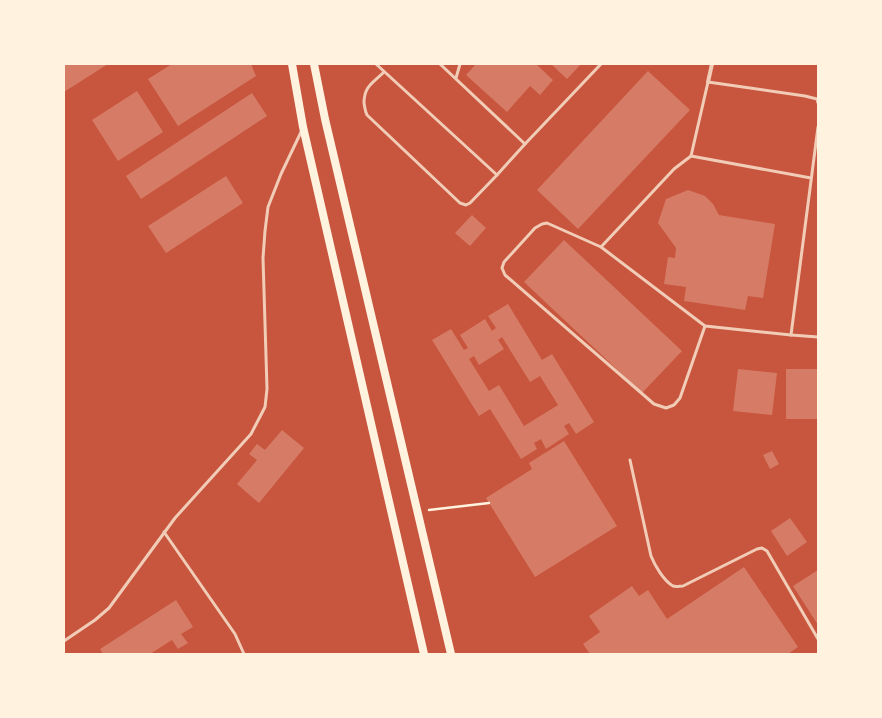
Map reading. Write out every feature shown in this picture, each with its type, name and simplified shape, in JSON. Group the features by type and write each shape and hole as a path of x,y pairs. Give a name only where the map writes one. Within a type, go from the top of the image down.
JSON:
{"main road":[{"path":"292,64 303,126 424,654"},
{"path":"314,64 324,119 451,654"}],"street":[{"path":"708,82 712,64"}],"lane":[{"path":"376,64 497,175"},
{"path":"440,64 525,144"},
{"path":"456,78 460,64"},
{"path":"384,72 366,89 364,94 365,110 368,115 460,203 466,205 470,203 497,175 601,64"},
{"path":"601,246 674,169 691,156 708,82 805,96 817,99 818,102"},
{"path":"64,641 95,620 109,608 175,518 251,434 265,407 267,389 263,258 268,207 303,126"},
{"path":"791,334 818,127"},
{"path":"691,156 812,178"},
{"path":"705,326 680,398 674,405 666,408 654,404 505,275 502,268 504,262 535,228 547,223 601,246 705,326 818,337"},
{"path":"630,460 651,556 654,563 668,582 675,587 683,586 756,548 762,548 767,551 818,639"},
{"path":"164,532 235,634 244,654"}],"path":[{"path":"442,508 490,503"}],"building":[{"path":"64,64 108,64 64,92"},
{"path":"172,64 251,64 256,76 178,126 148,79"},
{"path":"476,64 536,64 553,80 540,95 530,86 507,112 466,75"},
{"path":"551,64 581,64 567,79"},
{"path":"648,71 690,110 578,229 537,190"},
{"path":"137,91 163,132 118,161 92,120"},
{"path":"252,93 267,116 141,199 126,176"},
{"path":"226,176 243,203 166,253 148,226"},
{"path":"688,190 705,196 713,204 719,215 775,224 763,298 748,296 745,310 684,301 686,287 664,284 668,257 675,258 676,248 658,223 666,199"},
{"path":"472,215 486,228 470,246 455,233"},
{"path":"564,240 682,351 642,393 524,282"},
{"path":"508,304 542,360 552,354 594,422 576,434 569,423 564,426 569,434 546,449 541,439 534,443 537,449 521,459 490,409 479,416 432,340 451,329 464,350 468,348 460,335 485,319 492,331 496,328 488,316","holes":["502,337 530,382 540,376 558,405 524,426 499,385 489,391 469,359 474,356 479,365 504,349 498,340"]},
{"path":"738,369 777,373 772,415 733,411"},
{"path":"786,369 818,369 818,419 786,419"},
{"path":"282,430 304,448 259,503 237,484 257,460 249,454 257,444 265,450"},
{"path":"564,441 617,526 535,577 486,498 532,469 529,463"},
{"path":"772,451 779,464 770,469 763,455"},
{"path":"790,518 807,542 787,556 771,531"},
{"path":"744,567 798,647 788,654 590,654 583,644 600,632 589,616 632,586 639,596 648,590 667,619"},
{"path":"818,570 818,625 793,586"},
{"path":"176,600 193,627 181,634 188,643 178,649 172,640 150,654 103,654 100,649"}]}
